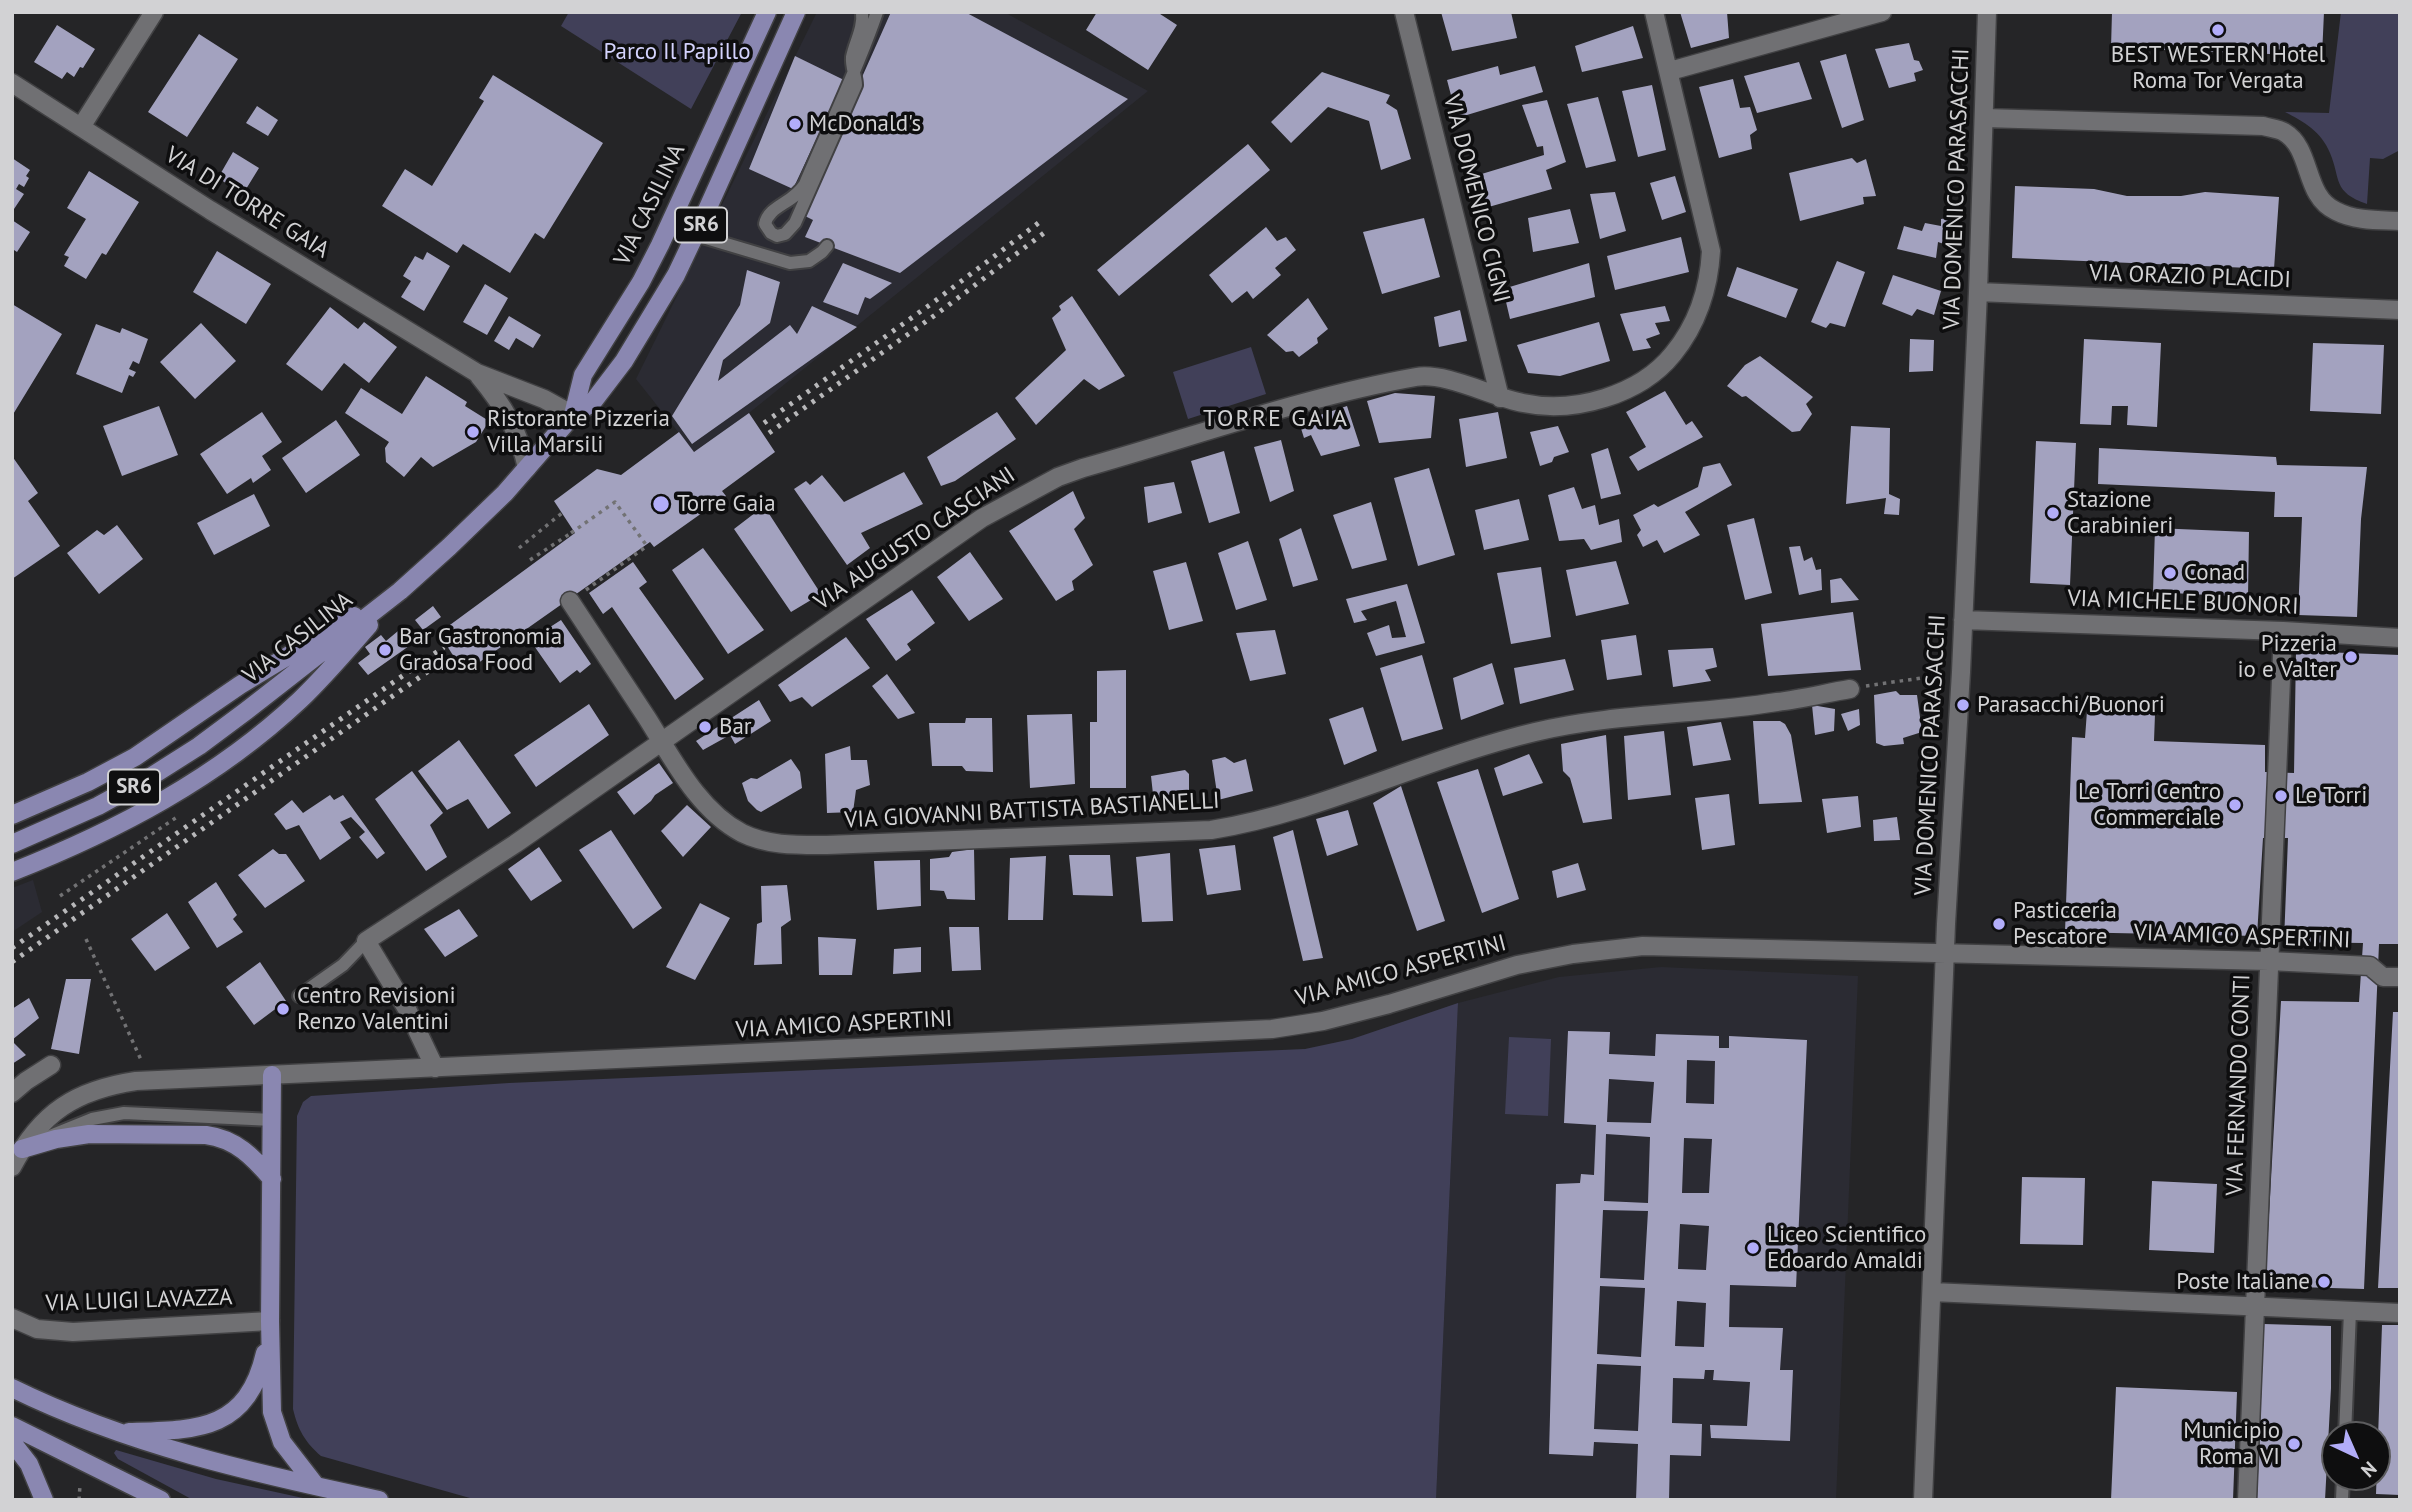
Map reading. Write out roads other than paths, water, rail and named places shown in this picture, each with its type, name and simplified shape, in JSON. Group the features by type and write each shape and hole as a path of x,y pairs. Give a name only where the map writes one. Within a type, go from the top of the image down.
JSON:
{"main road":[{"name":"VIA CASILINA","path":"573,415 583,375 660,245 767,12"},
{"name":"VIA CASILINA","path":"12,844 98,806 147,779 199,746 246,711 400,591 468,529 573,415 592,403 624,361 666,293 696,235 796,12"},
{"path":"12,816 88,782 135,757 240,685 342,622 400,591"},
{"path":"12,872 82,844 156,806 238,752 321,680 400,591"},
{"path":"272,1075 272,1405 275,1424 288,1451 316,1486"},
{"path":"22,1149 56,1139 100,1133 206,1135 238,1145 252,1156 272,1179"},
{"path":"118,1432 189,1430 220,1419 243,1401 254,1385 270,1327"},
{"path":"12,1388 68,1414 213,1463 379,1500"},
{"path":"12,1426 161,1500"},
{"path":"12,1442 29,1464 44,1500"}],"street":[{"path":"81,127 154,12"},
{"name":"VIA DOMENICO CIGNI","path":"1404,12 1500,398"},
{"name":"VIA AUGUSTO CASCIANI","path":"366,941 515,844 982,518 1058,477 1291,407 1417,377 1438,377 1500,398 1537,406 1579,405 1605,398 1642,380 1673,355 1695,318 1709,274 1711,251 1654,12"},
{"path":"1670,71 1882,12"},
{"name":"VIA DOMENICO PARASACCHI","path":"1923,1500 1945,954 1964,620 1987,12"},
{"name":"VIA DI TORRE GAIA","path":"12,83 210,210 477,373"},
{"path":"1984,118 2263,127 2283,131 2298,144 2318,197 2335,211 2364,219 2400,221"},
{"name":"VIA ORAZIO PLACIDI","path":"1978,292 2400,310"},
{"path":"477,373 544,399 573,415"},
{"path":"477,373 500,402 513,425 527,468"},
{"name":"VIA GIOVANNI BATTISTA BASTIANELLI","path":"577,596 662,741 702,799 722,821 745,834 776,844 827,845 1211,830 1268,819 1425,765 1536,732 1603,720 1776,703 1850,689"},
{"name":"VIA MICHELE BUONORI","path":"1964,620 2283,631 2400,638"},
{"name":"VIA FERNANDO CONTI","path":"2247,1500 2283,631"},
{"path":"366,941 407,1009 435,1068"},
{"name":"VIA AMICO ASPERTINI","path":"12,1167 41,1124 71,1100 88,1091 150,1080 1272,1028 1323,1021 1517,965 1594,951 1652,945 2269,961 2370,966 2384,977 2400,977"},
{"path":"12,1093 51,1065"},
{"path":"1932,1292 2400,1313"},
{"name":"VIA LUIGI LAVAZZA","path":"12,1318 37,1329 74,1332 270,1327"}],"lane":[{"path":"862,12 863,20 853,54 853,70 856,85 795,223 785,234 778,236 771,233 765,224 766,217 775,208 798,195 853,70 877,12"},
{"path":"696,235 790,263 809,261 827,246"},
{"path":"299,996 343,965 366,941"},
{"path":"22,1149 82,1122 124,1113 273,1120"},
{"path":"2346,1421 2350,1311"}],"railway":[{"path":"764,423 931,304 1041,221"},
{"path":"769,433 938,313 1048,230"},
{"path":"12,948 444,647"},
{"path":"12,962 450,656"}],"place":[{"name":"BEST WESTERN Hotel Roma Tor Vergata","path":"2218,30"},
{"name":"McDonald's","path":"795,124"},
{"name":"Ristorante Pizzeria Villa Marsili","path":"473,432"},
{"name":"Torre Gaia","path":"661,504"},
{"name":"Stazione Carabinieri","path":"2053,513"},
{"name":"Conad","path":"2170,573"},
{"name":"Bar Gastronomia Gradosa Food","path":"385,650"},
{"name":"Pizzeria io e Valter","path":"2351,657"},
{"name":"Parasacchi/Buonori","path":"1963,705"},
{"name":"Bar","path":"705,727"},
{"name":"Le Torri","path":"2281,796"},
{"name":"Le Torri Centro Commerciale","path":"2235,805"},
{"name":"Pasticceria Pescatore","path":"1999,924"},
{"name":"Centro Revisioni Renzo Valentini","path":"283,1009"},
{"name":"Liceo Scientifico Edoardo Amaldi","path":"1753,1248"},
{"name":"Poste Italiane","path":"2324,1282"},
{"name":"Municipio Roma VI","path":"2294,1444"}],"district":[{"name":"TORRE GAIA","path":"1276,419"}],"park label":[{"name":"Parco Il Papillo","path":"677,52"}]}
